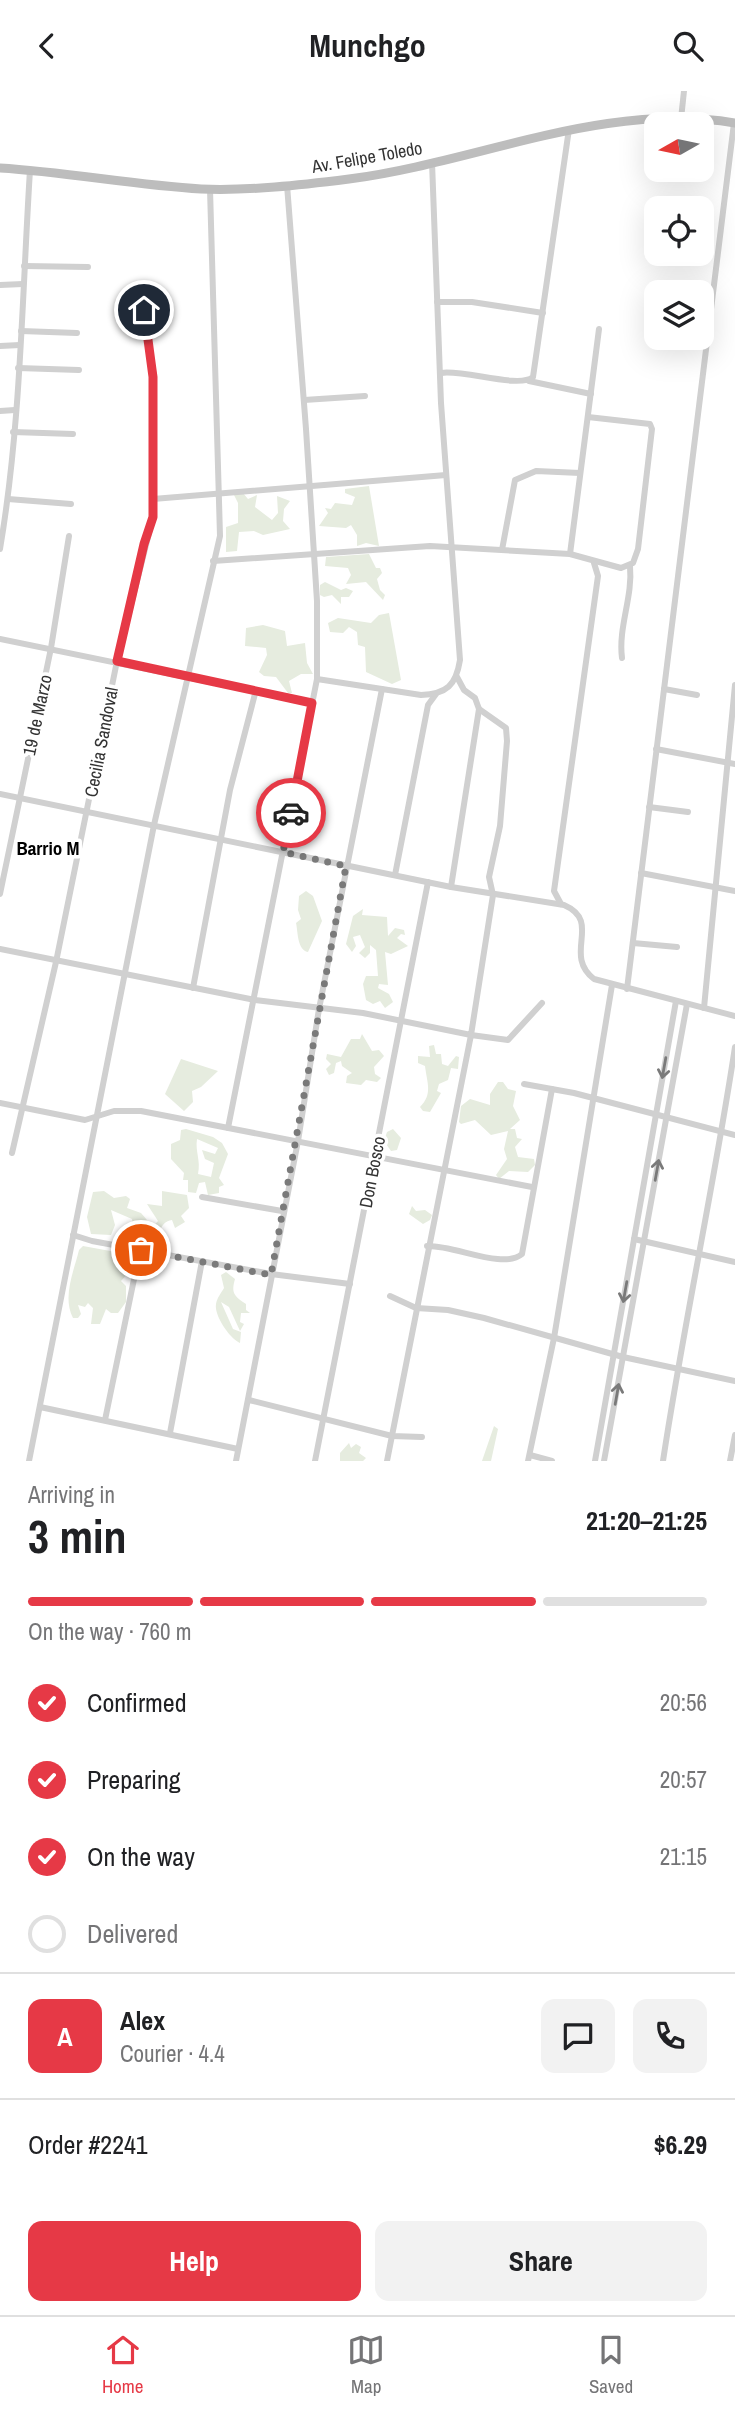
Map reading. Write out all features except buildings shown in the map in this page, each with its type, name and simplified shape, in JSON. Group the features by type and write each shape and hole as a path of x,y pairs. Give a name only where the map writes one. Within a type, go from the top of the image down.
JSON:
{"main road":[{"name":"Av. Felipe Toledo","path":"0,169 210,189 287,185 362,177 569,129 610,121 644,120"},
{"name":"Av. Felipe Toledo","path":"714,121 734,123"}],"street":[{"path":"682,112 684,91"},
{"path":"627,989 734,123"},
{"path":"529,381 533,377 569,129"},
{"path":"317,679 436,694 450,688 457,677 460,660 449,546 432,162"},
{"path":"0,549 8,499 30,170"},
{"path":"228,1128 317,679 318,633 304,400 287,185"},
{"path":"29,1461 154,825 219,536 210,189"},
{"path":"24,265 88,267"},
{"path":"0,285 23,284"},
{"name":"Cecilia Sandoval","path":"12,1153 56,962 117,661 144,544 153,517 153,377 144,310 147,286"},
{"path":"437,302 472,302 543,313"},
{"path":"570,554 599,329"},
{"path":"21,331 77,333"},
{"path":"0,346 20,345"},
{"path":"18,368 79,370"},
{"path":"441,373 454,371 529,381 590,394"},
{"path":"304,400 365,396"},
{"path":"0,411 15,410"},
{"path":"588,417 650,424 652,429 638,549 630,566 630,597 622,634 622,658"},
{"path":"13,432 73,434"},
{"path":"0,470 10,469"},
{"path":"502,549 515,480 536,471 580,473"},
{"path":"153,499 446,475"},
{"path":"8,499 71,503"},
{"name":"19 de Marzo","path":"0,894 2,874 51,649 69,535"},
{"path":"213,561 449,546 570,554 606,566 630,566"},
{"path":"561,904 554,891 598,576 594,563"},
{"path":"598,576 606,566"},
{"path":"0,639 186,675 312,703"},
{"path":"451,887 478,709 475,698 464,690 457,677"},
{"path":"704,1008 714,887 731,764 735,685"},
{"path":"236,1461 282,1211 298,1141 346,866 382,689"},
{"path":"664,689 698,695"},
{"path":"193,988 220,840 256,690"},
{"path":"395,875 428,705 436,694"},
{"path":"387,1461 471,1035 493,895 489,877 500,826 507,741 506,729 478,709"},
{"path":"656,749 731,764"},
{"path":"0,794 451,887 561,904 578,912 583,920 580,957 587,973 612,985 735,1016"},
{"path":"649,807 688,812"},
{"path":"641,873 735,891"},
{"name":"Don Bosco","path":"315,1461 428,882"},
{"path":"541,900 554,891"},
{"path":"633,943 677,947"},
{"path":"0,949 255,1000 401,1020 508,1040 542,1003"},
{"path":"552,1461 529,1458 554,1338 612,985"},
{"path":"595,1461 676,1001"},
{"path":"604,1461 687,1004"},
{"path":"663,1461 677,1368 700,1254 735,1047"},
{"path":"524,1084 735,1135"},
{"path":"428,1247 445,1245 497,1260 514,1260 522,1254 532,1187 552,1089"},
{"path":"0,1103 85,1120 114,1111 141,1111 442,1172 532,1187"},
{"path":"202,1197 282,1211"},
{"path":"74,1235 271,1275 350,1284"},
{"path":"634,1239 735,1262"},
{"path":"104,1420 141,1250"},
{"path":"170,1433 202,1261"},
{"path":"390,1296 416,1308 448,1310 614,1355 735,1381"},
{"path":"249,1400 324,1416 391,1436 422,1437"},
{"path":"40,1407 238,1449"},
{"path":"730,1461 735,1434"}],"shaded area":[{"path":"369,486 379,546 366,543 357,546 357,535 351,525 346,528 319,526 328,513 325,508 331,509 335,503 352,505 355,497 345,493 345,489"},
{"path":"243,493 248,499 257,495 255,507 272,520 278,513 277,496 290,501 284,509 283,521 290,529 263,535 254,531 239,532 237,551 226,552 226,527 238,523 238,503 234,495"},
{"path":"369,554 376,568 380,568 382,573 377,579 380,590 385,595 383,600 366,582 346,584 351,575 348,568 325,566 326,557"},
{"path":"325,582 341,590 346,588 353,591 349,597 341,597 341,604 332,595 320,595 320,585"},
{"path":"389,613 401,680 392,684 366,672 365,647 358,645 357,632 349,627 343,633 330,632 328,623 338,618 371,623 379,615"},
{"path":"263,625 285,631 287,646 305,643 307,663 313,674 301,674 289,681 292,693 288,693 276,677 264,676 259,672 267,655 266,648 245,646 246,628"},
{"path":"306,891 313,896 322,921 308,952 304,951 300,944 296,923 301,919 298,910 299,896"},
{"path":"363,909 362,915 387,917 388,936 395,928 404,930 405,935 401,934 397,938 408,946 391,954 385,952 388,985 379,984 378,988 389,994 393,1002 385,1008 380,1001 373,1004 366,1000 363,984 366,976 378,976 376,950 370,945 370,953 365,958 359,953 365,947 360,935 353,937 356,946 352,952 346,944 353,916"},
{"path":"362,1034 372,1051 379,1050 384,1056 374,1067 375,1074 381,1078 377,1082 366,1080 361,1085 346,1083 347,1076 352,1073 342,1066 341,1061 336,1063 334,1073 329,1075 326,1069 331,1064 326,1059 327,1054 341,1057 351,1039 360,1039"},
{"path":"434,1045 436,1054 441,1054 442,1064 448,1066 456,1056 459,1057 458,1069 451,1068 448,1080 439,1084 437,1091 441,1093 430,1112 423,1111 420,1107 427,1097 428,1088 425,1066 418,1063 418,1056 430,1057 429,1046"},
{"path":"181,1059 218,1071 201,1087 192,1091 193,1102 184,1111 165,1094"},
{"path":"498,1082 503,1082 508,1089 516,1091 513,1106 520,1120 510,1129 515,1129 517,1138 522,1139 515,1147 518,1157 534,1159 535,1165 528,1172 509,1171 499,1179 496,1175 507,1159 504,1149 508,1131 491,1135 475,1120 461,1124 459,1122 461,1106 470,1099 490,1105 490,1094"},
{"path":"393,1129 401,1138 397,1150 391,1151 384,1141 387,1132"},
{"path":"181,1130 213,1137 222,1143 228,1154 219,1178 224,1185 219,1187 219,1193 208,1195 205,1182 199,1183 196,1193 188,1192 188,1180 183,1180 184,1173 171,1159 171,1144 180,1140","holes":["197,1139 218,1148 215,1154 202,1150 205,1159 214,1163 211,1177 198,1174"]},
{"path":"104,1191 114,1198 126,1196 130,1199 127,1208 141,1213 153,1227 158,1221 147,1204 162,1206 162,1191 187,1195 189,1208 181,1216 185,1222 175,1228 172,1220 164,1224 159,1234 159,1247 126,1242 127,1235 132,1236 129,1229 133,1227 132,1219 111,1210 115,1225 111,1235 91,1234 87,1217 93,1192"},
{"path":"412,1206 416,1211 425,1210 432,1215 430,1220 423,1224 409,1214"},
{"path":"83,1246 132,1255 131,1265 126,1269 128,1273 121,1281 126,1286 126,1302 118,1313 111,1313 106,1309 100,1324 91,1324 93,1308 88,1303 85,1307 78,1305 81,1314 78,1318 73,1318 70,1310 70,1284 79,1250"},
{"path":"226,1272 235,1279 234,1294 246,1304 246,1310 250,1313 241,1313 240,1322 244,1324 240,1331 229,1307 221,1302 233,1329 241,1332 240,1343 223,1326 216,1309 217,1300 224,1288 221,1275"},
{"path":"494,1426 498,1429 491,1461 482,1461"},
{"path":"349,1443 351,1448 356,1444 361,1447 359,1453 366,1458 363,1461 340,1461 340,1453"}],"way so far":[{"path":"141,1250 271,1275 298,1141 346,866 283,852 291,813"}],"district":[{"name":"Barrio M","path":"48,848"}],"route":[{"path":"144,310 153,377 153,517 144,544 117,661 312,703 291,813"}]}
